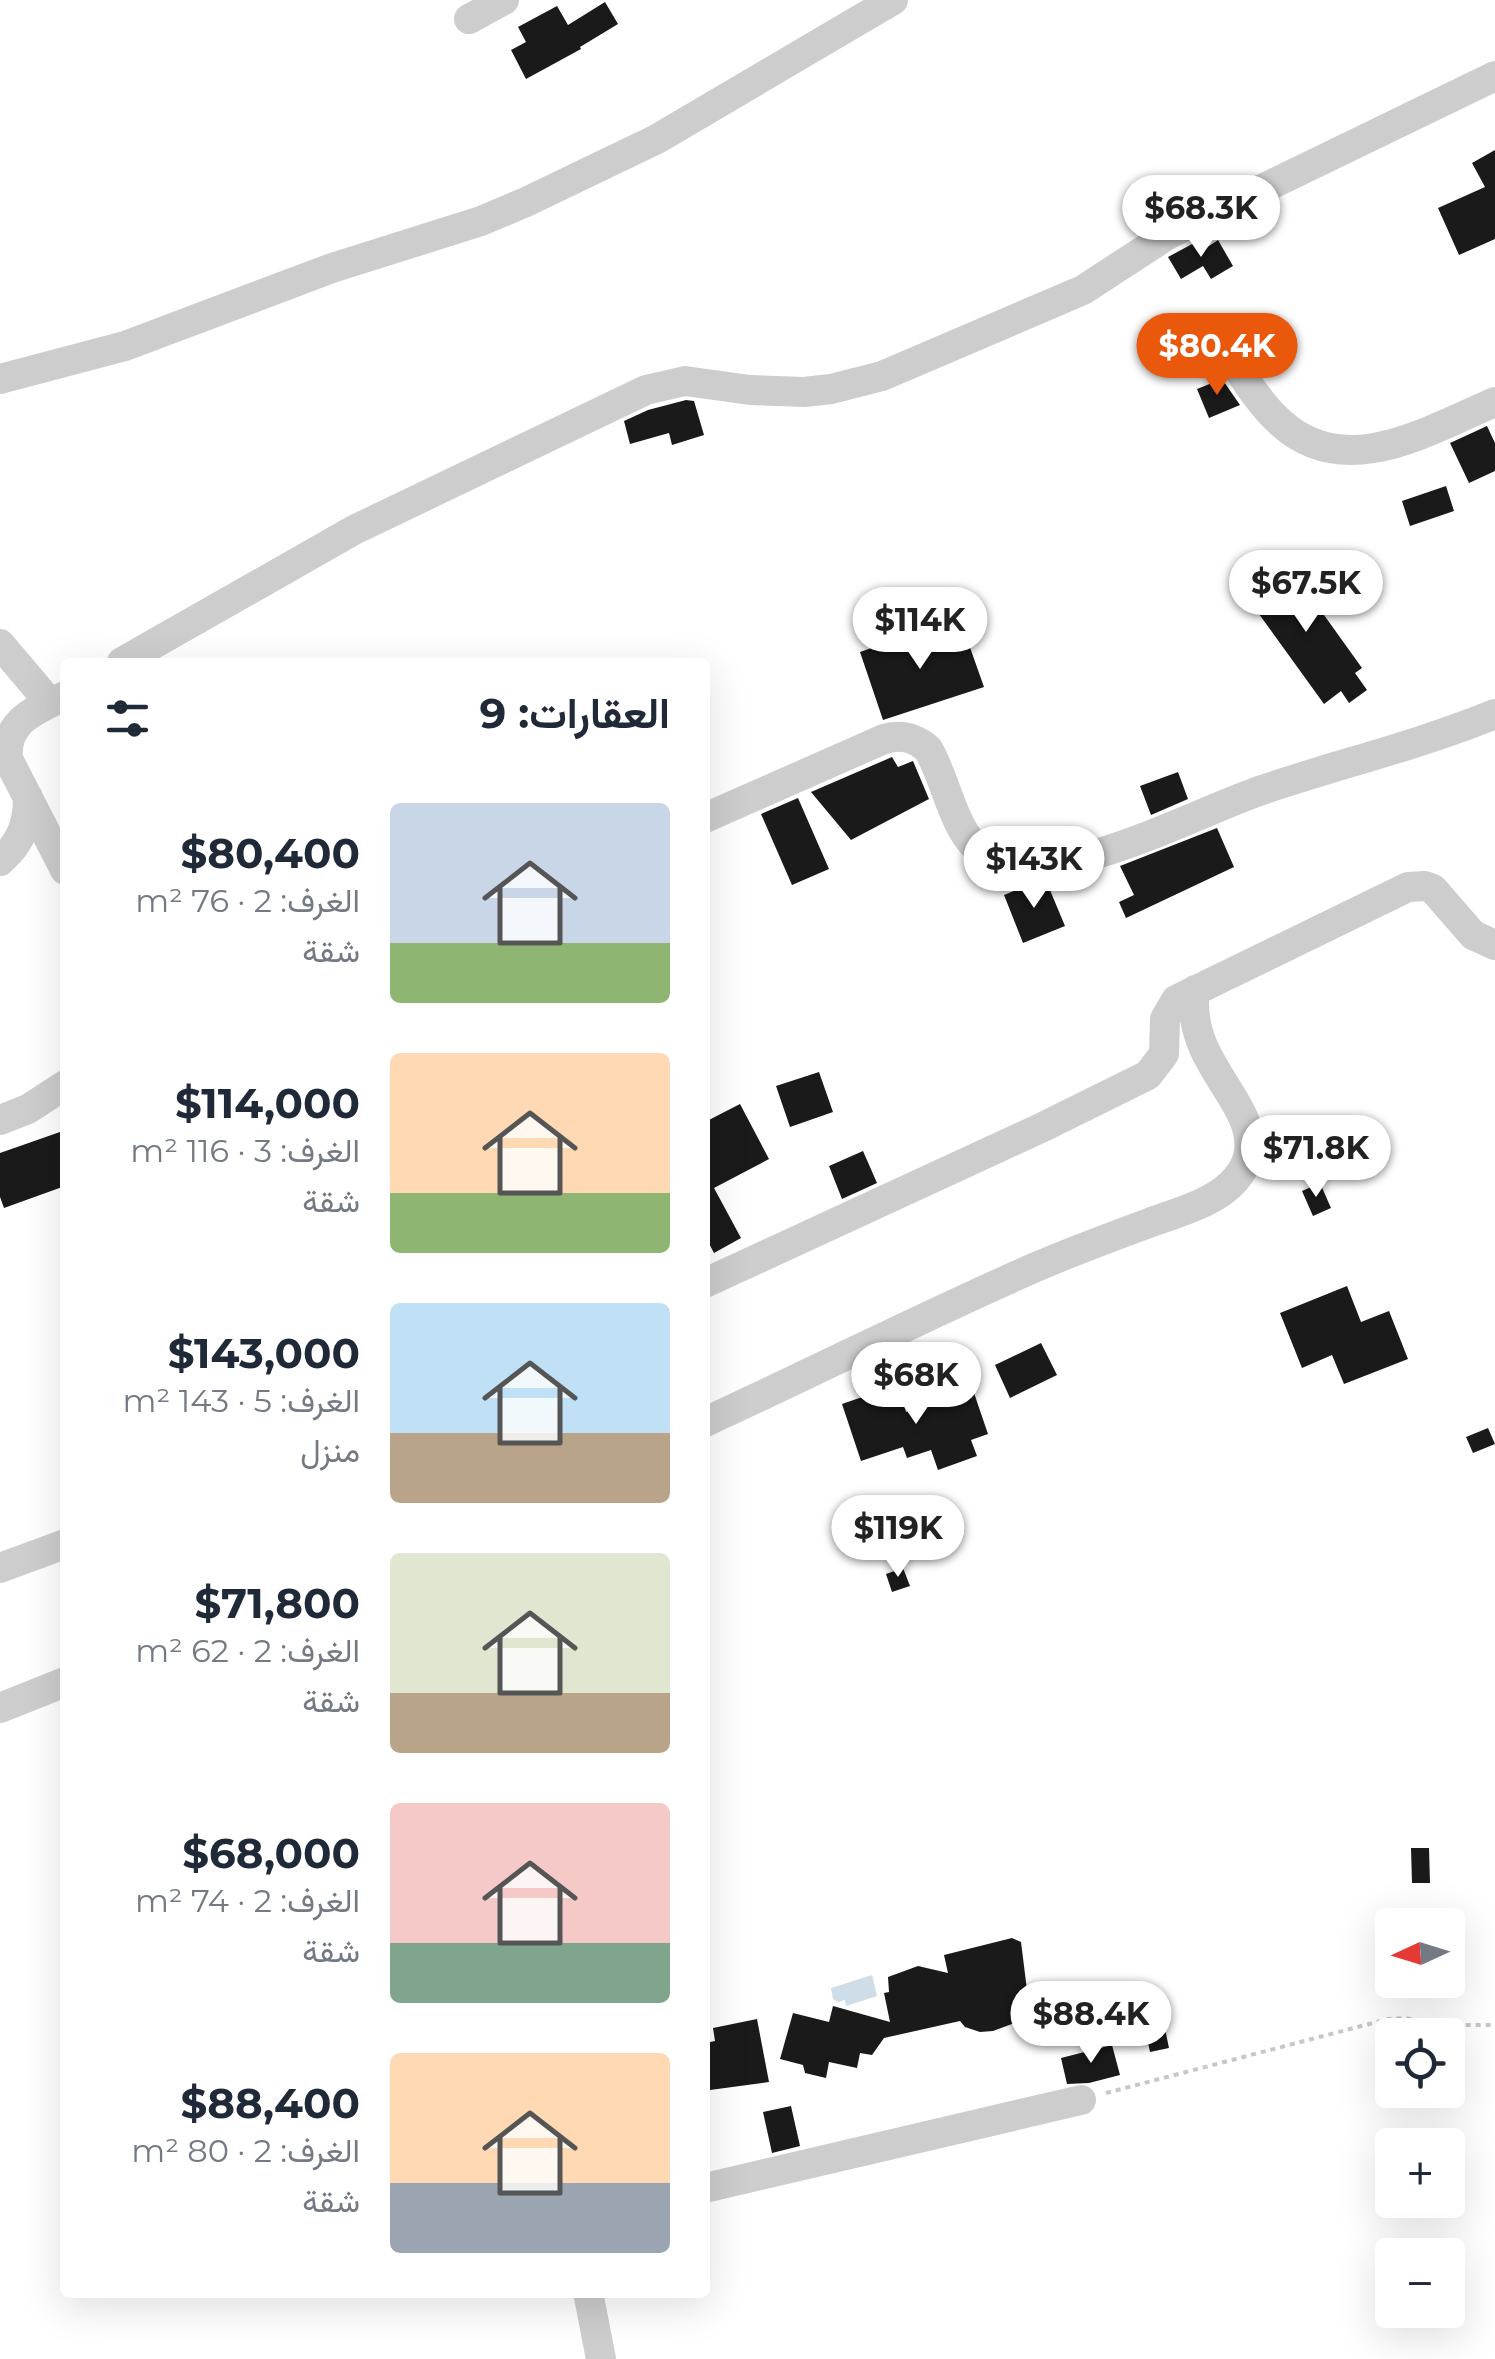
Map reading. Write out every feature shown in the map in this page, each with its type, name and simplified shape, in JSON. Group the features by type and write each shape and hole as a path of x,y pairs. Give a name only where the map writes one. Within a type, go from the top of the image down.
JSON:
{"street":[{"path":"469,18 504,0"},
{"path":"0,379 125,346 332,268 526,202 657,139 893,0"},
{"path":"129,658 354,530 646,390 685,380 750,390 804,392 882,376 1082,290 1169,234 1495,76"},
{"path":"1213,330 1281,424 1318,446 1361,452 1382,448 1495,402"},
{"path":"0,644 58,700 25,717 10,735 8,759 60,860"},
{"path":"710,816 884,739 902,736 928,750 970,843 996,862 1027,867 1112,849 1258,791 1495,714"},
{"path":"0,861 16,846 24,830 28,797"},
{"path":"710,1281 1148,1075 1164,1054 1167,1012 1176,1000 1416,885 1433,890 1472,935 1495,945"},
{"path":"710,1420 1042,1264 1198,1205 1233,1183 1249,1153 1249,1136 1244,1120 1199,1042 1193,1018 1195,990"},
{"path":"0,1120 28,1109 60,1087"},
{"path":"0,1568 60,1546"},
{"path":"0,1708 60,1684"},
{"path":"710,2187 1081,2100"},
{"path":"589,2298 601,2359"}],"path":[{"path":"1081,2100 1388,2018 1430,2024 1495,2025"}],"shaded area":[{"path":"872,1975 877,1996 846,2006 845,2000 833,1999 831,1988"}],"building":[{"path":"605,2 618,24 526,79 511,50 526,42 518,27 557,6 568,25"},
{"path":"1495,150 1495,239 1459,255 1438,208 1485,187 1472,163"},
{"path":"1218,240 1233,266 1211,279 1203,266 1181,279 1168,257 1194,243 1200,252"},
{"path":"1222,379 1240,405 1209,418 1197,389"},
{"path":"686,400 694,401 704,435 672,445 669,433 630,444 624,421"},
{"path":"1487,426 1495,443 1495,471 1469,483 1450,443"},
{"path":"1446,486 1454,511 1410,526 1402,501"},
{"path":"1286,562 1362,668 1355,673 1367,690 1349,703 1341,691 1324,704 1243,592"},
{"path":"940,624 947,646 967,639 984,687 883,720 860,652"},
{"path":"892,757 898,767 913,761 929,799 851,840 811,792"},
{"path":"1178,772 1188,799 1151,815 1140,786"},
{"path":"798,798 829,869 792,885 761,814"},
{"path":"1217,828 1234,867 1126,918 1119,902 1134,895 1120,866"},
{"path":"1047,883 1065,926 1023,943 1004,895 1031,884"},
{"path":"819,1072 833,1112 790,1127 776,1086"},
{"path":"740,1104 769,1159 714,1188 741,1238 714,1253 710,1245 710,1119"},
{"path":"60,1132 60,1188 4,1208 0,1197 0,1153"},
{"path":"863,1151 877,1183 842,1199 829,1166"},
{"path":"1320,1183 1331,1208 1313,1216 1302,1191"},
{"path":"1347,1286 1361,1322 1389,1311 1408,1359 1344,1384 1332,1355 1302,1368 1280,1313"},
{"path":"1041,1343 1057,1375 1010,1398 995,1365"},
{"path":"897,1385 906,1412 973,1390 988,1434 971,1440 977,1456 938,1470 931,1450 907,1458 903,1447 861,1461 842,1404"},
{"path":"1488,1428 1495,1444 1473,1453 1466,1437"},
{"path":"903,1568 910,1586 892,1592 886,1574"},
{"path":"1411,1848 1429,1848 1430,1883 1412,1883"},
{"path":"1012,1938 1021,1942 1028,1998 1020,2021 980,2032 960,2021 884,2038 872,2055 860,2053 857,2068 829,2062 826,2078 805,2073 803,2065 780,2059 793,2013 829,2022 833,2006 890,2022 884,1993 889,1992 888,1977 918,1966 948,1973 944,1955"},
{"path":"757,2019 769,2082 710,2090 713,2028"},
{"path":"1164,2024 1169,2048 1150,2052 1145,2028"},
{"path":"1112,2045 1120,2075 1067,2084 1061,2058"},
{"path":"791,2106 800,2146 772,2153 763,2112"}]}
